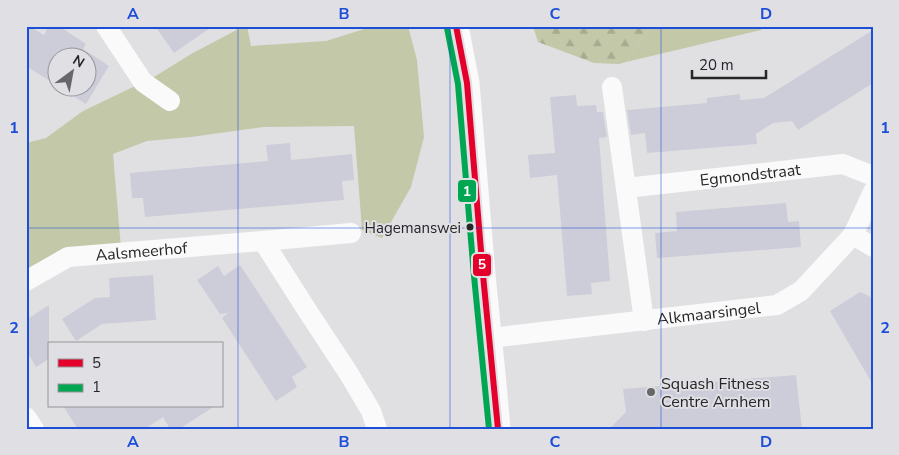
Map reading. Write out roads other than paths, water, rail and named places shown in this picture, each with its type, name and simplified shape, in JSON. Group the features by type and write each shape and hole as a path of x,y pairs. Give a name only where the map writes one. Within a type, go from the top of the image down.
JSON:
{"street":[{"path":"106,26 143,82 170,101"},
{"path":"456,26 467,83 498,429"},
{"path":"612,88 644,321"},
{"name":"Egmondstraat","path":"626,188 843,164 873,176"},
{"name":"Alkmaarsingel","path":"490,338 777,305 801,291 853,235 873,192"},
{"name":"Aalsmeerhof","path":"26,281 68,257 351,233"},
{"path":"853,235 873,247"},
{"path":"263,241 349,374 371,412 377,429"},
{"path":"26,417 34,429"}],"place":[{"name":"Hagemanswei","path":"470,227"},
{"name":"Squash Fitness Centre Arnhem","path":"651,392"}]}
